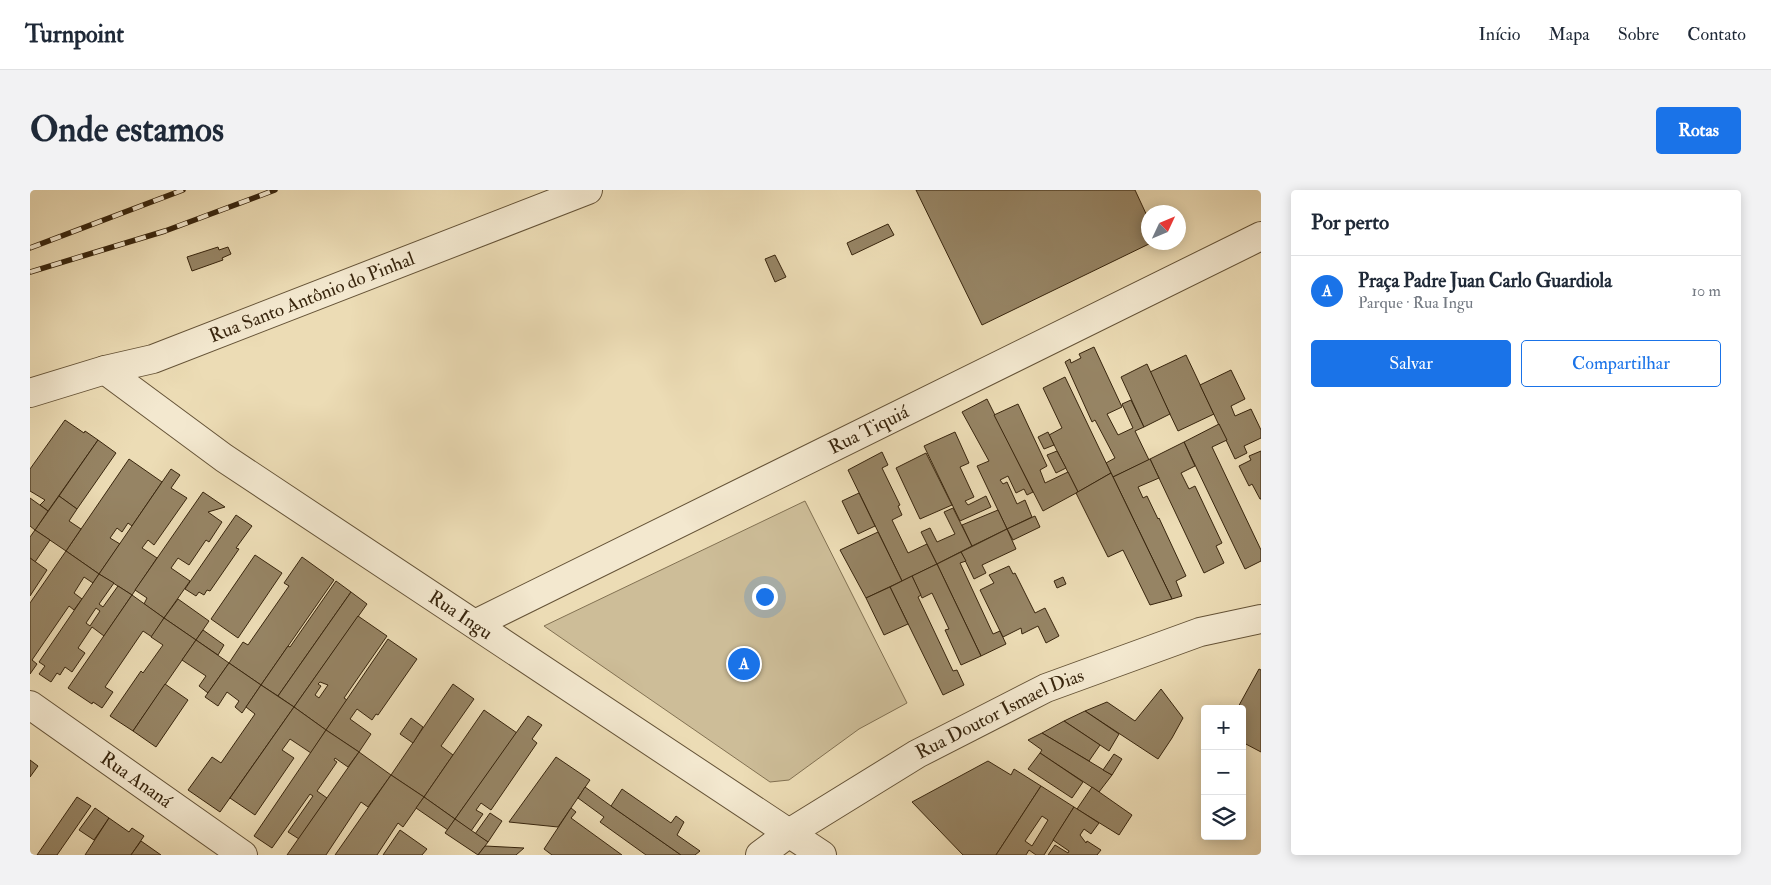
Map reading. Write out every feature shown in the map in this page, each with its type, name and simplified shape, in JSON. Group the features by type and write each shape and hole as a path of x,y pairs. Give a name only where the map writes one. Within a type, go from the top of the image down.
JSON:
{"street":[{"name":"Rua Santo Antônio do Pinhal","path":"30,393 105,370 153,359 588,190"},
{"name":"Rua Tiquiá","path":"475,624 1261,236"},
{"name":"Rua Ingu","path":"105,370 224,458 822,855"},
{"name":"Rua Doutor Ismael Dias","path":"760,855 789,833 917,754 1046,688 1200,632 1261,619"},
{"name":"Rua Ananá","path":"30,705 243,855"}],"shaded area":[{"path":"805,501 907,703 859,729 789,780 770,782 544,626"}],"building":[{"path":"916,190 1135,190 1142,205 1141,248 982,325"},
{"path":"888,224 894,235 852,255 847,243"},
{"path":"218,247 219,250 228,247 231,254 222,258 223,260 192,271 187,257"},
{"path":"775,255 786,277 775,282 765,259"},
{"path":"1094,347 1122,407 1107,414 1118,435 1133,428 1122,404 1131,400 1144,427 1135,431 1149,460 1113,477 1106,463 1115,458 1095,420 1092,422 1065,362 1070,359 1071,363 1081,358 1079,354"},
{"path":"1186,355 1214,414 1178,431 1150,372"},
{"path":"1147,364 1170,414 1144,427 1121,377"},
{"path":"1231,370 1245,399 1231,406 1235,416 1251,409 1261,430 1261,438 1244,446 1247,453 1235,459 1200,385"},
{"path":"1065,377 1111,473 1078,492 1049,435 1062,428 1043,388"},
{"path":"987,399 1033,492 1027,495 1024,489 1016,493 1008,476 1000,480 1003,484 1007,482 1017,504 1025,500 1032,517 1007,529 977,466 989,461 962,412"},
{"path":"1018,404 1047,466 1040,470 1045,483 1068,472 1078,492 1043,511 994,415"},
{"path":"65,420 98,440 48,511 40,505 45,500 30,491 30,469"},
{"path":"1219,424 1227,440 1212,447 1261,550 1261,561 1245,569 1184,442"},
{"path":"955,432 969,463 960,467 974,497 965,501 968,505 986,496 991,507 960,521 924,446"},
{"path":"1048,432 1054,445 1044,449 1038,437"},
{"path":"98,440 116,453 77,509 59,496"},
{"path":"1184,442 1195,466 1181,473 1189,489 1195,486 1222,543 1216,546 1224,563 1204,573 1150,459"},
{"path":"1057,451 1066,468 1056,473 1047,455"},
{"path":"1261,451 1260,499 1252,484 1249,486 1239,466 1251,460 1249,456"},
{"path":"882,452 888,465 882,468 900,505 898,506 902,515 892,520 908,553 927,544 937,564 902,581 848,470"},
{"path":"926,453 952,505 920,519 896,468"},
{"path":"129,459 162,482 132,526 128,523 122,532 117,528 110,538 120,544 99,574 66,551"},
{"path":"1150,459 1159,478 1138,487 1143,498 1147,496 1159,518 1186,576 1176,581 1182,596 1172,599 1113,477"},
{"path":"171,469 180,475 171,488 187,498 154,545 148,540 142,548 157,558 132,595 99,574"},
{"path":"1111,473 1172,599 1150,605 1123,550 1108,557 1076,493"},
{"path":"203,492 225,507 208,512 222,522 209,542 206,540 189,565 178,558 171,568 190,581 164,618 144,604 147,598 135,590"},
{"path":"859,493 875,526 858,534 842,501"},
{"path":"59,496 77,509 69,521 81,529 66,551 35,530"},
{"path":"30,498 48,511 35,530 30,526"},
{"path":"953,508 972,546 937,564 921,532 930,528 937,542 955,534 944,512"},
{"path":"998,510 1007,529 972,546 962,525"},
{"path":"236,515 252,526 236,548 239,549 210,591 207,590 204,595 199,592 196,596 185,589"},
{"path":"1035,516 1040,527 1013,540 1007,529"},
{"path":"1007,529 1016,549 982,565 986,573 974,579 961,552"},
{"path":"35,530 50,540 35,562 30,558 30,537"},
{"path":"878,532 902,581 866,598 840,550"},
{"path":"66,551 99,574 93,583 84,577 74,593 82,599 74,610 69,606 32,660 37,664 30,674 30,603"},
{"path":"961,552 966,561 960,563 993,634 1000,631 1006,644 981,656 937,564"},
{"path":"255,555 282,573 238,638 211,619"},
{"path":"302,557 334,580 261,685 229,663 243,642 248,645 289,586 284,583"},
{"path":"30,558 47,570 30,596"},
{"path":"937,564 981,656 961,665 945,630 949,629 932,593 922,598 912,576"},
{"path":"1009,566 1013,574 1015,573 1035,613 1045,608 1059,636 1046,643 1038,626 1022,634 1021,628 1003,637 980,590 994,583 989,575"},
{"path":"99,574 114,583 99,604 103,607 118,586 132,595 104,636 92,627 78,648 85,653 72,672 65,667 60,675 57,673 51,682 39,674 45,666 39,662","holes":["96,608 100,611 90,626 86,623"]},
{"path":"912,576 921,595 918,597 953,671 957,670 964,685 943,695 890,587"},
{"path":"1063,577 1066,584 1057,588 1054,581"},
{"path":"336,581 351,592 278,696 261,685"},
{"path":"890,587 908,624 884,635 866,598"},
{"path":"351,592 367,604 294,707 278,696"},
{"path":"132,595 164,618 152,637 143,631 105,687 113,692 102,708 93,702 92,704 68,688"},
{"path":"178,599 209,621 196,640 164,618"},
{"path":"358,616 387,636 344,698 347,700 326,730 294,707","holes":["320,682 328,685 319,698 315,695 321,686 318,684"]},
{"path":"164,618 196,640 133,731 110,716 141,671 143,673 163,645 151,637"},
{"path":"203,630 224,645 218,655 196,640"},
{"path":"388,639 417,659 378,715 376,714 372,720 357,709 350,719 371,734 359,752 326,730"},
{"path":"196,640 229,663 208,693 199,686 206,676 182,660"},
{"path":"229,663 261,685 242,713 235,707 239,701 227,692 218,706 205,697"},
{"path":"1259,669 1261,670 1261,752 1246,744 1246,705 1239,705"},
{"path":"165,684 188,700 156,747 133,731"},
{"path":"453,684 474,699 441,746 453,755 424,797 391,775"},
{"path":"261,685 294,707 220,812 188,790 212,757 221,763 255,714 246,707"},
{"path":"1161,689 1183,718 1158,759 1085,711 1107,702 1135,721"},
{"path":"294,707 326,730 311,753 290,739 282,750 294,758 255,815 230,798"},
{"path":"484,710 517,733 455,819 424,797"},
{"path":"1085,711 1119,734 1109,751 1064,721"},
{"path":"528,716 542,725 532,739 537,743 491,810 481,803 476,810 483,814 471,831 455,819"},
{"path":"411,718 423,727 413,743 400,734"},
{"path":"1064,721 1100,745 1089,761 1042,733"},
{"path":"326,730 359,752 348,767 335,758 334,760 337,762 317,791 327,798 299,839 288,832 313,796 310,794 272,848 254,836"},
{"path":"1042,733 1112,775 1099,792 1040,753 1042,750 1028,740"},
{"path":"359,752 391,775 368,807 361,802 326,855 287,855"},
{"path":"1040,753 1083,782 1072,798 1028,769"},
{"path":"1114,754 1122,759 1112,775 1103,770"},
{"path":"556,757 590,780 558,827 509,822"},
{"path":"30,760 38,766 30,777"},
{"path":"988,761 1011,775 1014,769 1041,786 996,855 963,855 912,802"},
{"path":"391,775 424,797 403,827 398,823 377,855 335,855"},
{"path":"1041,786 1074,807 1044,855 1036,855 1029,850 1026,855 996,855","holes":["1042,816 1048,820 1032,846 1025,841"]},
{"path":"585,787 681,855 646,855 600,822 604,817 578,798"},
{"path":"1092,787 1132,815 1119,835 1077,809"},
{"path":"622,789 671,823 676,816 684,822 677,835 700,851 695,855 681,855 611,806"},
{"path":"77,797 91,806 57,855 37,855"},
{"path":"424,797 455,819 448,830 416,808"},
{"path":"1074,807 1099,823 1091,834 1084,829 1080,835 1086,843 1087,841 1101,850 1097,855 1048,855 1055,845 1068,853 1069,851 1053,840"},
{"path":"95,808 109,818 94,840 79,830"},
{"path":"571,808 576,812 571,818 622,855 552,855 544,849"},
{"path":"490,813 502,821 488,842 475,834"},
{"path":"109,818 129,832 132,828 144,836 131,855 85,855"},
{"path":"455,819 488,842 478,855 445,833"},
{"path":"400,830 427,849 422,855 383,855"},
{"path":"141,841 161,855 131,855"},
{"path":"485,846 524,848 516,855 478,855"}],"railway":[{"path":"30,248 183,190"},
{"path":"30,272 165,231 275,190"}],"place":[{"name":"Praça Padre Juan Carlo Guardiola","path":"744,664"}]}
